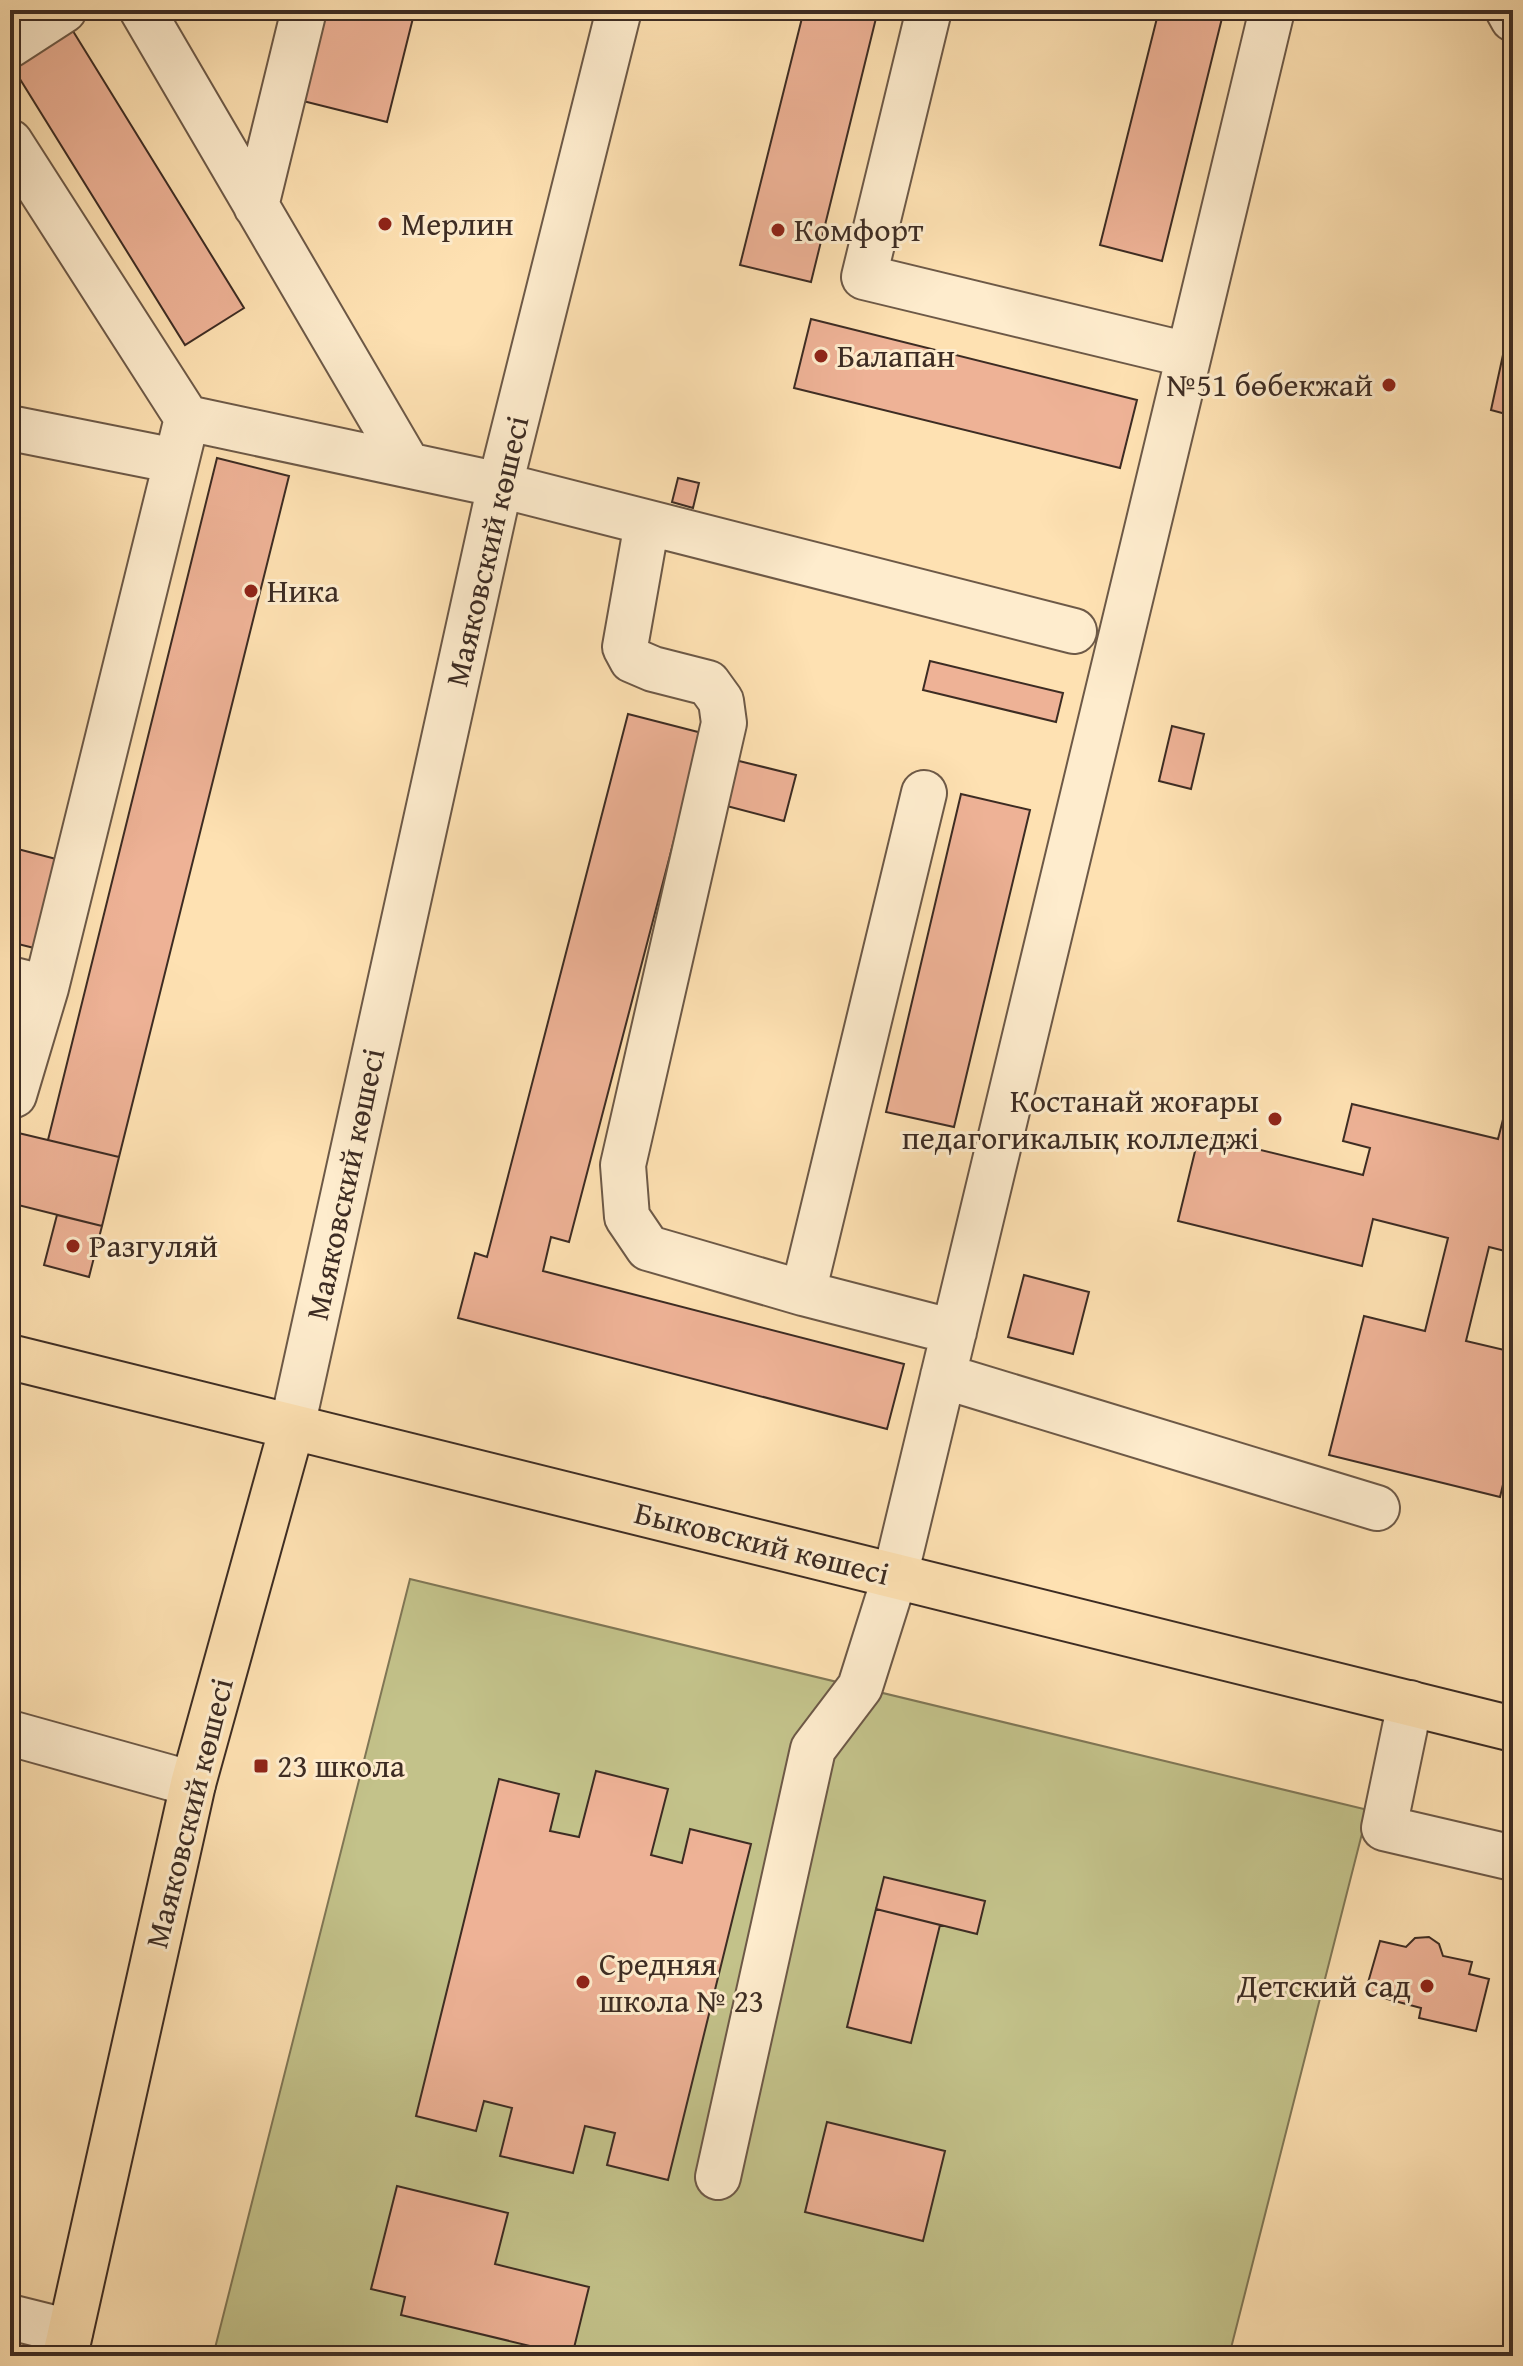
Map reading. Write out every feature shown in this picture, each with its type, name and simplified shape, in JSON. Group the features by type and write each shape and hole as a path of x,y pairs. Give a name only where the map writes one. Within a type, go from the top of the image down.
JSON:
{"main road":[{"name":"Быковский көшесі","path":"10,1357 1513,1729"},
{"name":"Маяковский көшесі","path":"68,2344 193,1784 292,1427"}],"street":[{"path":"10,45 64,10"},
{"path":"142,10 408,465"},
{"path":"256,206 304,10"},
{"name":"Маяковский көшесі","path":"292,1427 500,485 619,10"},
{"path":"929,10 864,277 1188,355"},
{"path":"718,2177 813,1749 860,1687 895,1576 1272,10"},
{"path":"1508,10 1513,19"},
{"path":"10,142 187,418 500,485 1074,631"},
{"path":"10,1094 14,1095 28,983 187,418"},
{"path":"10,428 176,461"},
{"path":"647,523 625,647 632,660 653,669 708,683 721,701 724,723 623,1165 627,1217 648,1248 954,1332"},
{"path":"803,1293 924,793"},
{"path":"943,1376 1377,1508"},
{"path":"1410,1703 1384,1828 1513,1858"},
{"path":"10,1733 193,1784"},
{"path":"10,2317 68,2344"}],"shaded area":[{"path":"410,1579 1368,1810 1229,2356 213,2356"}],"building":[{"path":"325,10 415,10 387,122 303,101"},
{"path":"804,10 878,10 811,282 740,265"},
{"path":"1159,10 1224,10 1162,261 1100,245"},
{"path":"68,23 244,308 185,345 10,63"},
{"path":"811,319 1137,400 1120,468 794,388"},
{"path":"1506,341 1513,343 1513,416 1491,410"},
{"path":"217,458 289,476 119,1157 48,1140"},
{"path":"678,478 699,483 693,508 672,502"},
{"path":"930,661 1063,693 1056,722 923,690"},
{"path":"628,714 702,733 569,1242 551,1237 543,1271 904,1364 887,1429 458,1318 475,1253 487,1257"},
{"path":"1172,726 1204,734 1191,789 1159,781"},
{"path":"735,760 796,775 784,821 723,805"},
{"path":"961,794 1030,810 954,1127 886,1112"},
{"path":"10,847 56,859 34,948 10,942"},
{"path":"1510,1092 1513,1092 1513,1183 1506,1210 1513,1212 1513,1253 1489,1247 1466,1341 1513,1352 1513,1443 1500,1497 1329,1455 1364,1316 1425,1331 1448,1238 1373,1219 1362,1266 1178,1221 1199,1135 1363,1175 1370,1148 1343,1141 1352,1104 1498,1139"},
{"path":"10,1131 119,1157 102,1226 10,1203"},
{"name":"Разгуляй","path":"57,1215 102,1226 89,1277 44,1265"},
{"path":"1024,1275 1089,1292 1073,1354 1008,1337"},
{"name":"Средняя школа № 23","path":"596,1771 668,1789 651,1855 682,1863 690,1829 751,1844 668,2180 607,2165 615,2133 585,2126 573,2173 500,2156 512,2108 484,2101 476,2131 416,2116 499,1779 559,1794 550,1831 579,1837"},
{"path":"884,1877 985,1901 977,1934 876,1909"},
{"path":"876,1909 940,1925 911,2043 847,2027"},
{"name":"Детский сад","path":"1429,1937 1439,1944 1443,1956 1472,1962 1469,1974 1489,1979 1476,2031 1419,2018 1421,2008 1365,1993 1380,1941 1406,1947 1415,1938"},
{"path":"827,2122 945,2151 923,2241 805,2212"},
{"path":"397,2186 508,2213 495,2264 589,2287 572,2356 401,2315 405,2297 371,2289"}],"place":[{"name":"Мерлин","path":"385,224"},
{"name":"Комфорт","path":"778,230"},
{"name":"Балапан","path":"821,356"},
{"name":"№51 бөбекжай","path":"1389,385"},
{"name":"Ника","path":"251,591"},
{"name":"Костанай жоғары педагогикалық колледжі","path":"1275,1119"},
{"name":"Разгуляй","path":"73,1246"},
{"name":"23 школа","path":"261,1766"},
{"name":"Средняя школа № 23","path":"583,1982"},
{"name":"Детский сад","path":"1427,1986"}]}
